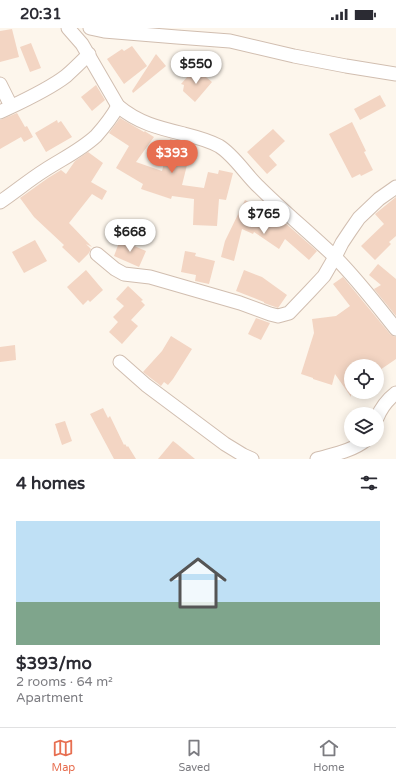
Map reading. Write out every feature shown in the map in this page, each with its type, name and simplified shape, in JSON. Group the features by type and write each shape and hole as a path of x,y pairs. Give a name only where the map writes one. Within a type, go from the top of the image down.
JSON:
{"street":[{"path":"68,28 89,54 118,106 127,114 144,123 219,146 273,201 301,225 335,258 377,304 396,329"},
{"path":"90,28 162,36 230,41 294,56 396,74"},
{"path":"0,84 6,109 64,77 89,54"},
{"path":"0,202 33,177 74,152 96,136 118,106"},
{"path":"98,254 115,270 124,274 150,277 240,303 278,316 289,313 324,276 342,243 359,218 379,199 396,187"},
{"path":"120,362 146,385 225,444 252,459"},
{"path":"383,407 389,398 396,393"},
{"path":"317,459 356,447"}],"building":[{"path":"12,29 19,57 0,62 0,31"},
{"path":"31,43 41,68 30,72 20,47"},
{"path":"132,46 147,66 124,84 107,59 122,49 124,51"},
{"path":"156,54 166,66 133,93 132,91"},
{"path":"195,68 212,82 195,102 183,91 184,85 181,84"},
{"path":"96,85 105,100 92,111 81,97"},
{"path":"380,95 386,106 360,120 354,109"},
{"path":"17,113 33,137 24,142 21,137 0,149 0,120"},
{"path":"120,118 154,137 136,162 162,171 170,139 192,145 182,185 204,188 208,172 218,174 219,170 233,173 226,200 219,199 217,226 193,225 194,199 172,196 171,199 141,189 143,184 116,168 129,146 109,133"},
{"path":"57,120 58,123 61,121 72,137 46,152 35,133"},
{"path":"352,122 366,151 364,152 373,170 361,176 360,174 352,178 329,134"},
{"path":"273,129 285,141 269,156 277,165 267,174 247,152"},
{"path":"88,152 103,163 91,182 107,191 102,200 92,194 69,223 92,247 86,244 91,249 79,263 62,247 64,245 34,217 20,198 61,170 66,174 75,161"},
{"path":"396,197 396,236 389,242 391,244 375,260 361,246 384,224 375,214"},
{"path":"245,200 249,202 246,216 267,227 275,214 317,251 309,260 285,239 279,249 254,232 253,234 242,229 234,261 221,257 225,241"},
{"path":"35,240 47,261 24,273 12,252"},
{"path":"120,240 146,251 139,267 114,256"},
{"path":"185,251 196,253 195,256 215,261 209,284 195,281 196,275 181,272"},
{"path":"378,264 396,279 396,316 374,289 381,285 369,275"},
{"path":"86,270 103,290 90,302 88,300 83,305 67,287"},
{"path":"244,270 262,277 287,295 278,308 236,291"},
{"path":"343,277 390,334 396,337 396,359 384,367 384,359 344,359 344,387 335,374 332,385 301,374 314,333 312,319 336,316 350,306 333,284"},
{"path":"128,286 143,300 141,301 145,305 131,320 138,326 122,344 109,332 118,322 113,317 124,306 116,299"},
{"path":"256,318 270,323 261,340 248,334"},
{"path":"171,336 192,349 168,385 164,382 161,386 143,372 162,351"},
{"path":"15,345 16,360 0,362 0,347"},
{"path":"103,408 108,418 110,416 124,445 125,444 127,447 128,446 136,459 114,459 90,414"},
{"path":"65,421 72,441 62,445 55,424"},
{"path":"173,441 177,444 195,459 158,459"}]}
